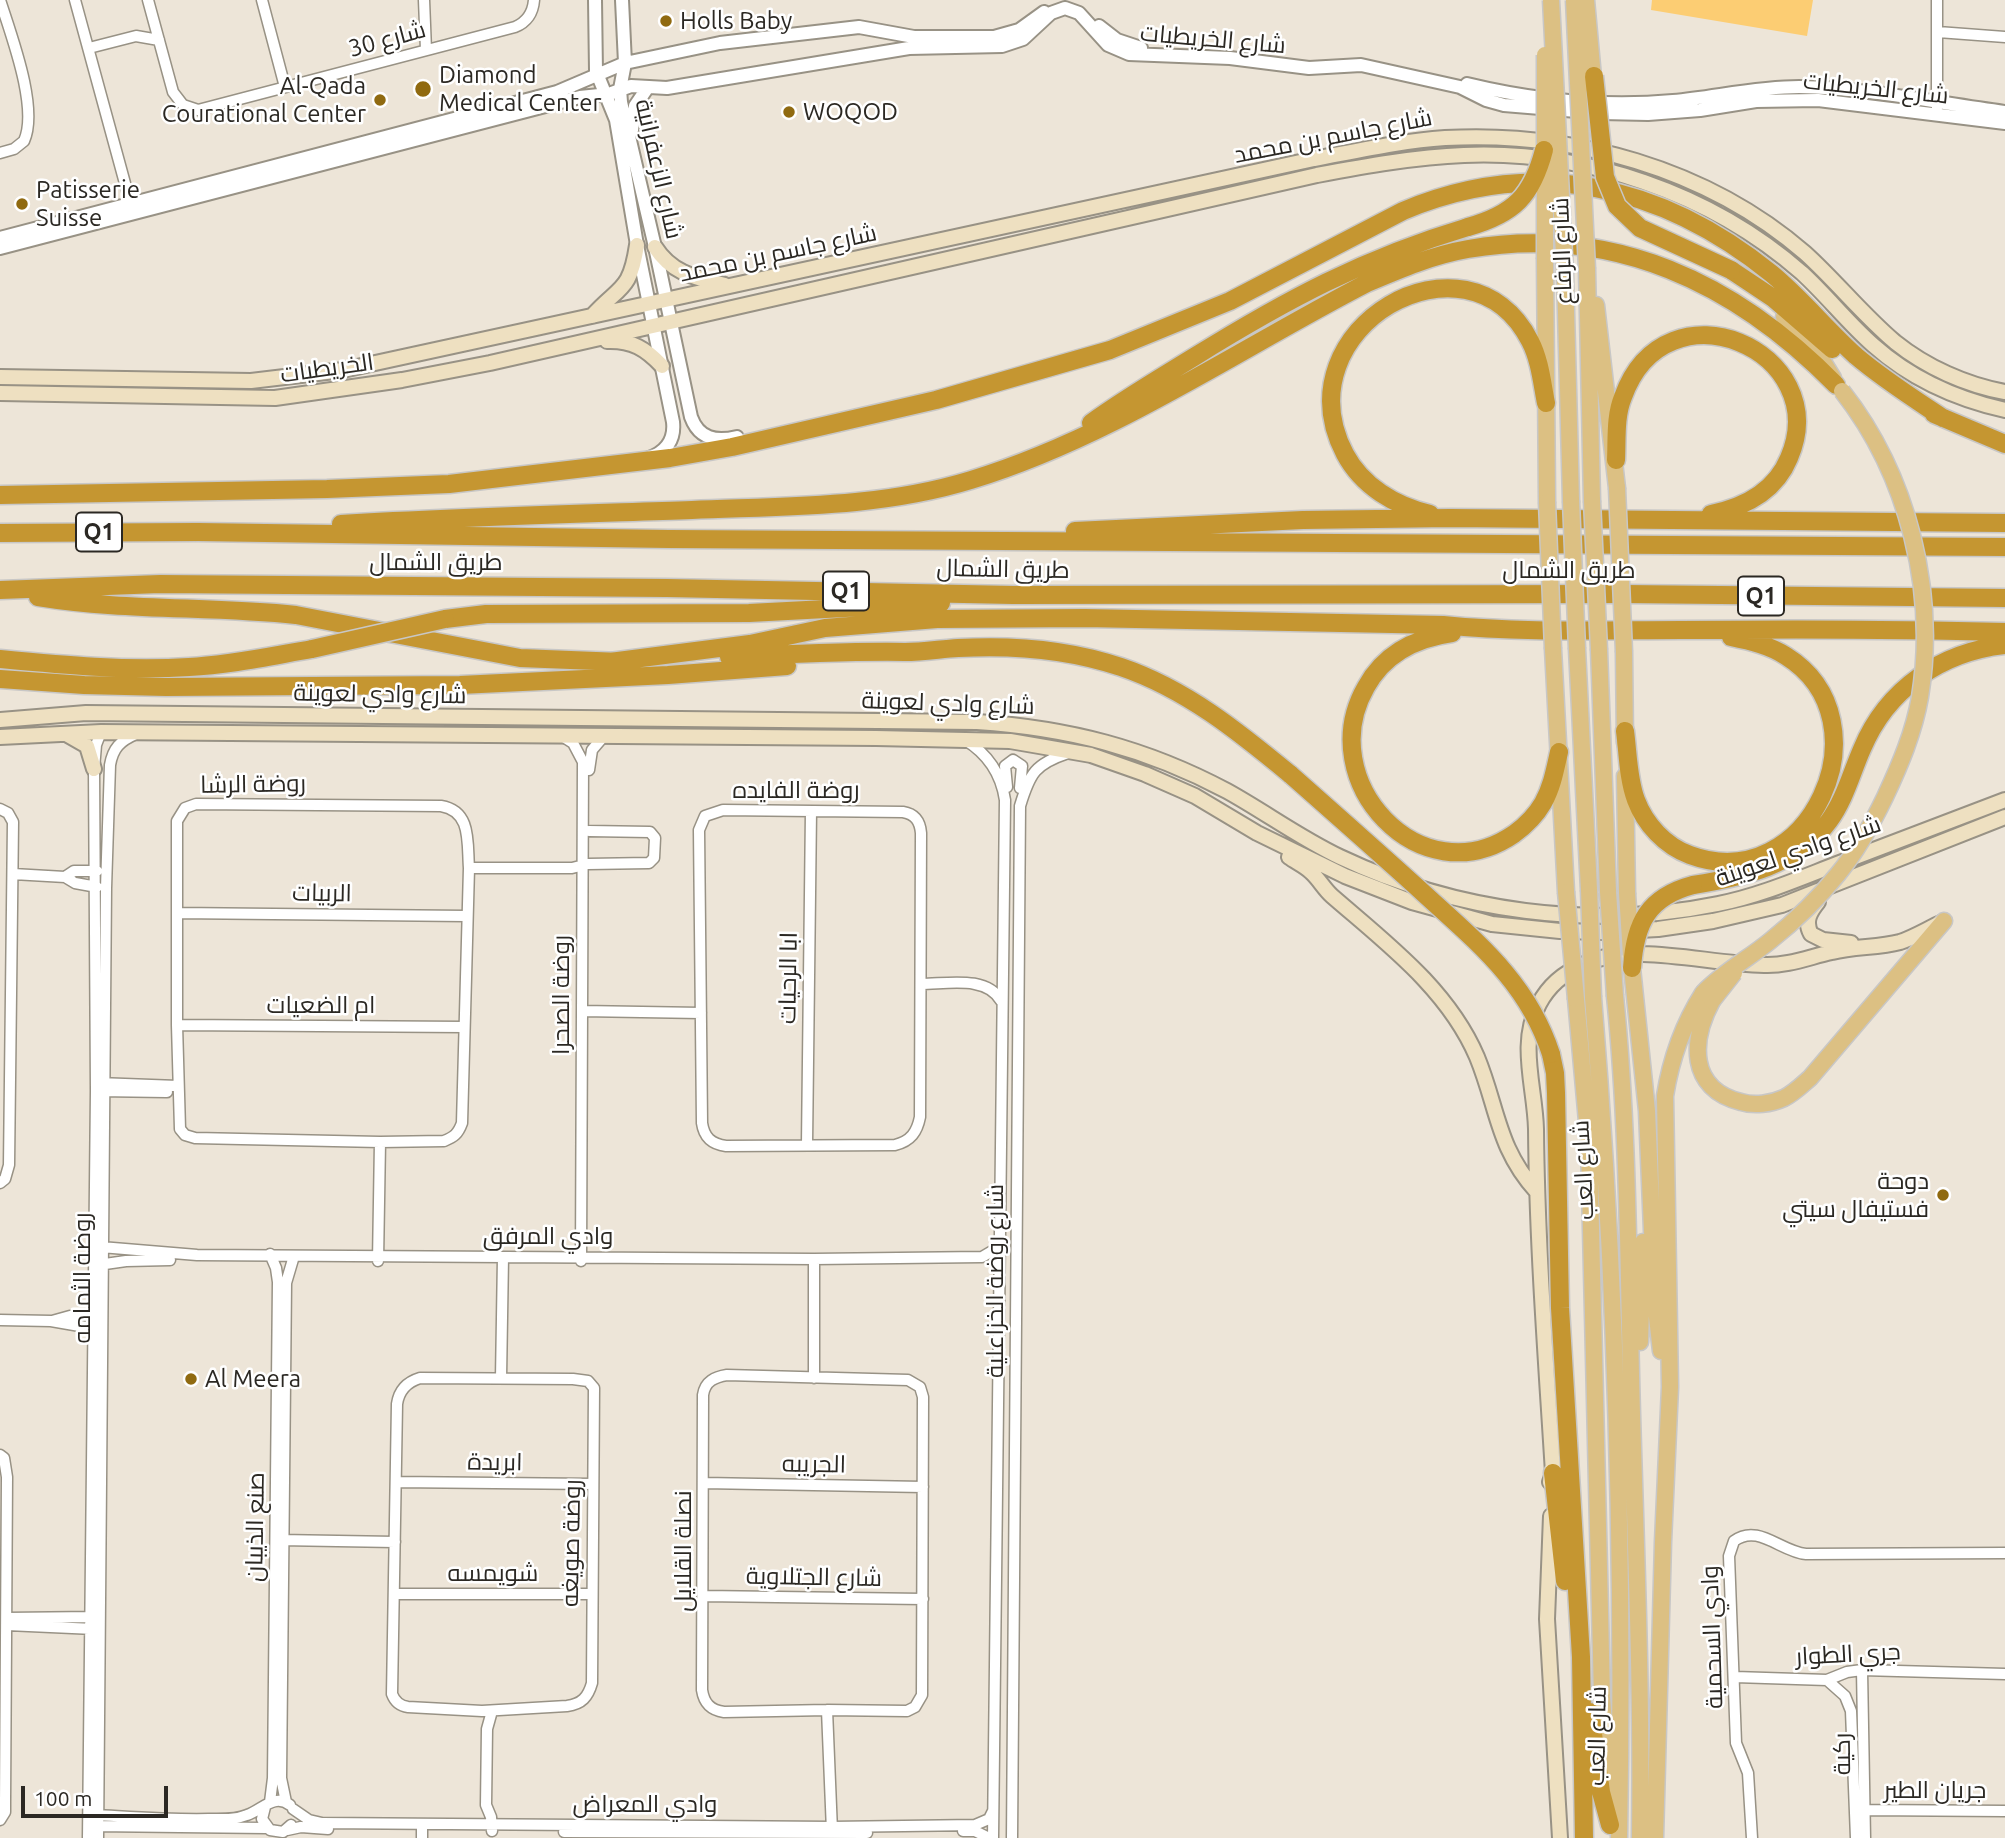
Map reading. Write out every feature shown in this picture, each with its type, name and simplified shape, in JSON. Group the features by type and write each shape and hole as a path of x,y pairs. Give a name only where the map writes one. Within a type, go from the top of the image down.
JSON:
{"highway":[{"path":"1594,76 1605,177 1617,206 1640,228 1729,274 1794,315 1870,382 1908,403 2005,444"},
{"path":"1054,449 1140,390 1290,300 1366,262 1502,214 1525,195 1539,170 1544,150"},
{"path":"0,495 449,484 639,462 745,445 1055,367 1165,329 1230,301 1428,201 1483,186 1541,181 1563,182 1609,191 1662,209 1714,236 1770,274 1870,368 1943,418"},
{"path":"198,532 442,518 851,504 912,494 969,481 1054,449 1120,419 1367,283 1440,256 1496,246 1573,246 1604,251 1671,269 1702,283 1752,312 1797,347 1839,388"},
{"path":"1450,518 1423,512 1377,491 1356,471 1342,448 1333,419 1333,385 1340,360 1356,332 1381,308 1411,294 1441,289 1471,292 1501,307 1523,330 1535,354 1546,403"},
{"path":"1616,460 1618,415 1622,398 1636,370 1659,349 1688,337 1716,335 1750,346 1771,362 1789,390 1797,421 1792,451 1786,466 1768,489 1744,505 1676,520"},
{"path":"1020,540 1096,529 1303,520 1450,518 2005,523"},
{"name":"طريق الشمال","path":"0,533 198,532 682,539 2005,547"},
{"name":"طريق الشمال","path":"0,591 174,584 990,594 1639,594 2005,598"},
{"path":"0,591 81,603 296,615 520,658 610,662 879,650 906,652"},
{"path":"0,659 130,668 190,667 241,662 445,619 486,614 671,615 893,607 990,594"},
{"path":"610,662 750,644 825,628 937,618 1429,625 1479,629 2005,632"},
{"path":"1479,629 1416,641 1389,659 1368,683 1354,712 1351,744 1356,774 1369,803 1400,833 1424,845 1456,852 1472,852 1504,841 1534,816 1549,791 1559,752"},
{"path":"1625,732 1632,786 1640,810 1662,838 1697,858 1732,862 1766,853 1795,835 1822,801 1832,767 1833,738 1827,708 1807,675 1787,657 1765,646 1682,629"},
{"path":"1632,968 1635,943 1643,919 1666,895 1693,885 1754,873 1778,863 1828,822 1841,801 1870,731 1885,708 1902,690 1920,675 1955,656 1977,649 2005,645"},
{"path":"0,679 84,685 178,687 460,685 681,674 981,647 1031,648 1122,667 1177,692 1244,736 1367,842 1494,960 1532,1008 1551,1054 1556,1093 1564,1397 1581,1657 1601,1792 1614,1834"},
{"path":"1553,1473 1573,1660 1580,1694"},
{"path":"1581,1657 1584,1838"}],"main road":[{"path":"1550,0 1544,78 1547,502 1566,892 1589,1144 1602,1697 1614,1834"},
{"name":"شارع الرفاع","path":"1550,0 1565,274 1571,501"},
{"name":"شارع الرفاع","path":"1574,0 1587,271 1592,501"},
{"path":"1586,0 1594,76"},
{"name":"شارع جاسم بن محمد","path":"649,303 1393,144 1444,138 1532,140 1631,160 1726,199 1761,220 1804,252 1906,351 1945,373 2005,392"},
{"name":"شارع جاسم بن محمد","path":"654,325 1317,174 1436,157 1513,155 1612,172 1696,204 1751,235 1789,262 1873,345 1903,368 1941,389 2005,410"},
{"path":"592,316 627,282 633,270 637,245"},
{"path":"655,247 678,271 730,286"},
{"path":"1587,271 1595,298 1616,460 1624,652 1627,893 1632,968 1647,1100 1658,1334 1663,1367 1670,1387"},
{"path":"1729,274 1785,318 1817,352 1860,416 1889,469 1912,536 1921,579 1924,652 1920,698 1904,754 1864,837 1840,872 1812,904 1745,960 1715,980 1707,997 1697,1043 1700,1067 1705,1079 1715,1090 1735,1101 1757,1104 1783,1098 1810,1078 1944,921"},
{"name":"الخريطيات","path":"0,377 274,379 354,368 649,303"},
{"name":"الخريطيات","path":"0,393 275,398 402,380 654,325"},
{"path":"575,343 628,342 647,351 662,366"},
{"name":"شارع العب","path":"1571,501 1593,997 1606,1179 1618,1468 1621,1617 1614,1834"},
{"name":"شارع العب","path":"1592,501 1608,892 1624,1088 1640,1643 1640,1838"},
{"name":"شارع وادي لعوينة","path":"0,720 86,713 977,722 1042,728 1116,744 1181,768 1230,793 1318,846 1389,877 1446,896 1486,905 1560,915 1656,913 1718,904 1774,888 2005,800"},
{"path":"101,732 107,726 118,722 274,719 294,716"},
{"name":"شارع وادي لعوينة","path":"0,737 101,732 1010,741 1073,751 1114,762 1195,796 1257,833 1381,891 1475,921 1522,928 1602,932 1686,926 1782,905 1836,886 2005,817"},
{"path":"61,733 82,741 87,746 94,769"},
{"path":"1257,833 1312,873 1330,895 1371,928 1443,1001 1462,1028 1477,1058 1507,1150 1520,1172 1537,1192"},
{"path":"1836,886 1821,898 1810,913 1807,924 1811,934 1830,941 1870,945"},
{"path":"1560,1838 1547,1619 1551,1542 1549,1487 1553,1473 1537,1192 1535,1108 1529,1063 1529,1033 1538,1005 1547,991 1560,979 1584,964 1619,954 1667,955 1767,966 1788,964 1834,951 1901,941 1944,921"},
{"path":"1655,1838 1670,1387 1665,1096 1670,1065 1679,1037 1690,1013 1707,997"},
{"path":"1632,1416 1640,1355 1643,1225 1651,1192"}],"street":[{"path":"0,153 22,145 28,128 27,96 1,0"},
{"path":"75,0 132,208"},
{"name":"شارع 30","path":"148,0 173,92 188,108 204,109 520,25 531,14 534,0"},
{"path":"262,0 285,88"},
{"path":"424,0 426,50"},
{"name":"شارع الزعفرانية","path":"595,0 597,76 616,120 673,433 669,444 661,453 639,462"},
{"name":"شارع الزعفرانية","path":"622,0 625,63 620,89 695,427 708,438 724,440 851,412 899,408"},
{"path":"1936,109 1937,0"},
{"path":"0,248 132,208 543,96 625,63 720,43 859,27 923,37 1002,36 1026,26 1057,5"},
{"path":"0,238 631,86 667,88 930,46 1010,44 1029,35 1057,5"},
{"name":"شارع الخريطيات","path":"1057,5 1079,13 1114,49 1129,54 1230,58 1309,68 1361,65 1460,88 1504,105 1640,114 1700,110 1756,101 1818,100 2005,112"},
{"path":"1938,32 2005,37"},
{"path":"895,34 895,50"},
{"path":"89,48 136,36 159,40"},
{"path":"0,47 13,43"},
{"path":"630,141 635,106 648,87"},
{"name":"شارع الخريطيات","path":"1936,109 2005,123"},
{"name":"روضة الثمامه","path":"100,1087 94,887 94,769 96,746 101,732"},
{"name":"روضة الثمامه","path":"88,1838 93,1820 100,1087 112,754 121,741 140,733"},
{"name":"روضة الصحرا","path":"561,736 573,743 583,762 584,1260"},
{"name":"روضة الصحرا","path":"585,865 589,831 589,762 592,750 604,736"},
{"name":"شارع روضة الخزاعلية","path":"965,739 986,757 997,773 1004,791 1005,810 991,1838"},
{"name":"شارع روضة الخزاعلية","path":"1012,1838 1020,806 1028,781 1036,769 1047,760 1073,751"},
{"path":"1005,810 1008,790 1005,766 1013,760 1019,761 1022,766 1020,806"},
{"name":"روضة الرشا","path":"196,804 449,807 460,814 466,825 469,868 460,1131 453,1138 444,1141 380,1142 190,1137 182,1133 178,1125 177,913 177,821 185,808 196,804"},
{"path":"0,809 8,813 13,822 12,937 5,1060 9,1164 5,1179 0,1183"},
{"name":"روضة الفايده","path":"723,810 910,813 918,821 921,833 921,984 920,1117 914,1135 906,1141 895,1145 726,1146 707,1138 702,1122 698,849 703,818 723,810"},
{"name":"ابا الرحيات","path":"807,1144 811,811"},
{"path":"469,868 572,869 585,865 649,863 654,858 655,838 650,832 589,831"},
{"path":"65,877 74,871 107,871"},
{"path":"13,874 65,877 75,883 107,888"},
{"name":"الربيات","path":"177,913 466,916"},
{"path":"0,937 12,937"},
{"path":"921,984 978,984 990,980 1002,965"},
{"path":"978,984 992,990 1002,1003"},
{"path":"585,1011 701,1013"},
{"name":"ام الضعيات","path":"177,1025 464,1027"},
{"path":"100,1087 178,1089"},
{"path":"378,1259 380,1142"},
{"name":"وادي المرفق","path":"99,1247 293,1259 981,1262 998,1272"},
{"name":"وادي المرفق","path":"814,1262 982,1257 999,1247"},
{"name":"وادي المرفق","path":"99,1265 153,1260 272,1258"},
{"name":"صنع الذيبان","path":"272,1258 278,1282 281,1778 290,1805"},
{"name":"صنع الذيبان","path":"267,1804 273,1784 286,1283 293,1259"},
{"path":"501,1378 503,1260"},
{"path":"814,1262 814,1378"},
{"path":"51,1321 70,1316 98,1315"},
{"path":"0,1320 51,1321 97,1329"},
{"name":"نصلة القلايل","path":"727,1375 814,1378 908,1380 916,1383 923,1397 922,1695 915,1707 907,1711 724,1712 709,1706 702,1690 703,1395 710,1381 727,1375"},
{"name":"روضة صويغه","path":"420,1378 501,1378 582,1379 591,1385 595,1393 592,1683 585,1700 567,1706 487,1711 400,1705 392,1694 397,1404 403,1388 420,1378"},
{"path":"0,1455 4,1458 7,1477 5,1812 0,1821"},
{"name":"ابريدة","path":"396,1482 593,1483"},
{"name":"الجريبه","path":"704,1483 923,1487"},
{"name":"وادي السحمية","path":"1752,1838 1748,1773 1736,1743 1729,1556 1731,1545 1739,1537 1755,1535 1800,1554 2005,1553"},
{"path":"280,1540 395,1542"},
{"name":"شويمسه","path":"394,1594 591,1594"},
{"name":"شارع الجتلاوية","path":"704,1596 923,1599"},
{"path":"7,1622 95,1617"},
{"path":"7,1622 94,1629"},
{"name":"جري الطوار","path":"1735,1677 1827,1680 1847,1672 1862,1670 2005,1674"},
{"name":"ركية","path":"1862,1670 1865,1838"},
{"path":"1827,1680 1845,1696 1851,1711 1856,1838"},
{"path":"827,1710 832,1830"},
{"path":"480,1828 486,1805 487,1711"},
{"name":"وادي المعراض","path":"175,1824 240,1818 278,1800 290,1805 303,1817 322,1823 427,1831"},
{"path":"266,1828 262,1819 267,1804"},
{"path":"287,1830 293,1822 290,1805"},
{"path":"486,1805 492,1828"},
{"name":"وادي المعراض","path":"93,1820 266,1828 274,1832 308,1828 427,1831 492,1828 730,1832 975,1825 989,1819 993,1810"},
{"name":"جريان الطير","path":"1864,1810 2005,1811"},
{"name":"روضة الثمامه","path":"93,1820 98,1838"},
{"name":"وادي المعراض","path":"832,1830 969,1831 991,1838"}],"shaded area":[{"path":"1652,0 1813,0 1807,36 1651,10"}],"place":[{"name":"Holls Baby","path":"666,21"},
{"name":"Diamond Medical Center","path":"423,89"},
{"name":"Al-Qada Courational Center","path":"380,100"},
{"name":"WOQOD","path":"789,112"},
{"name":"Patisserie Suisse","path":"22,204"},
{"name":"دوحة فستيفال سيتي","path":"1943,1195"},
{"name":"Al Meera","path":"191,1379"}]}
